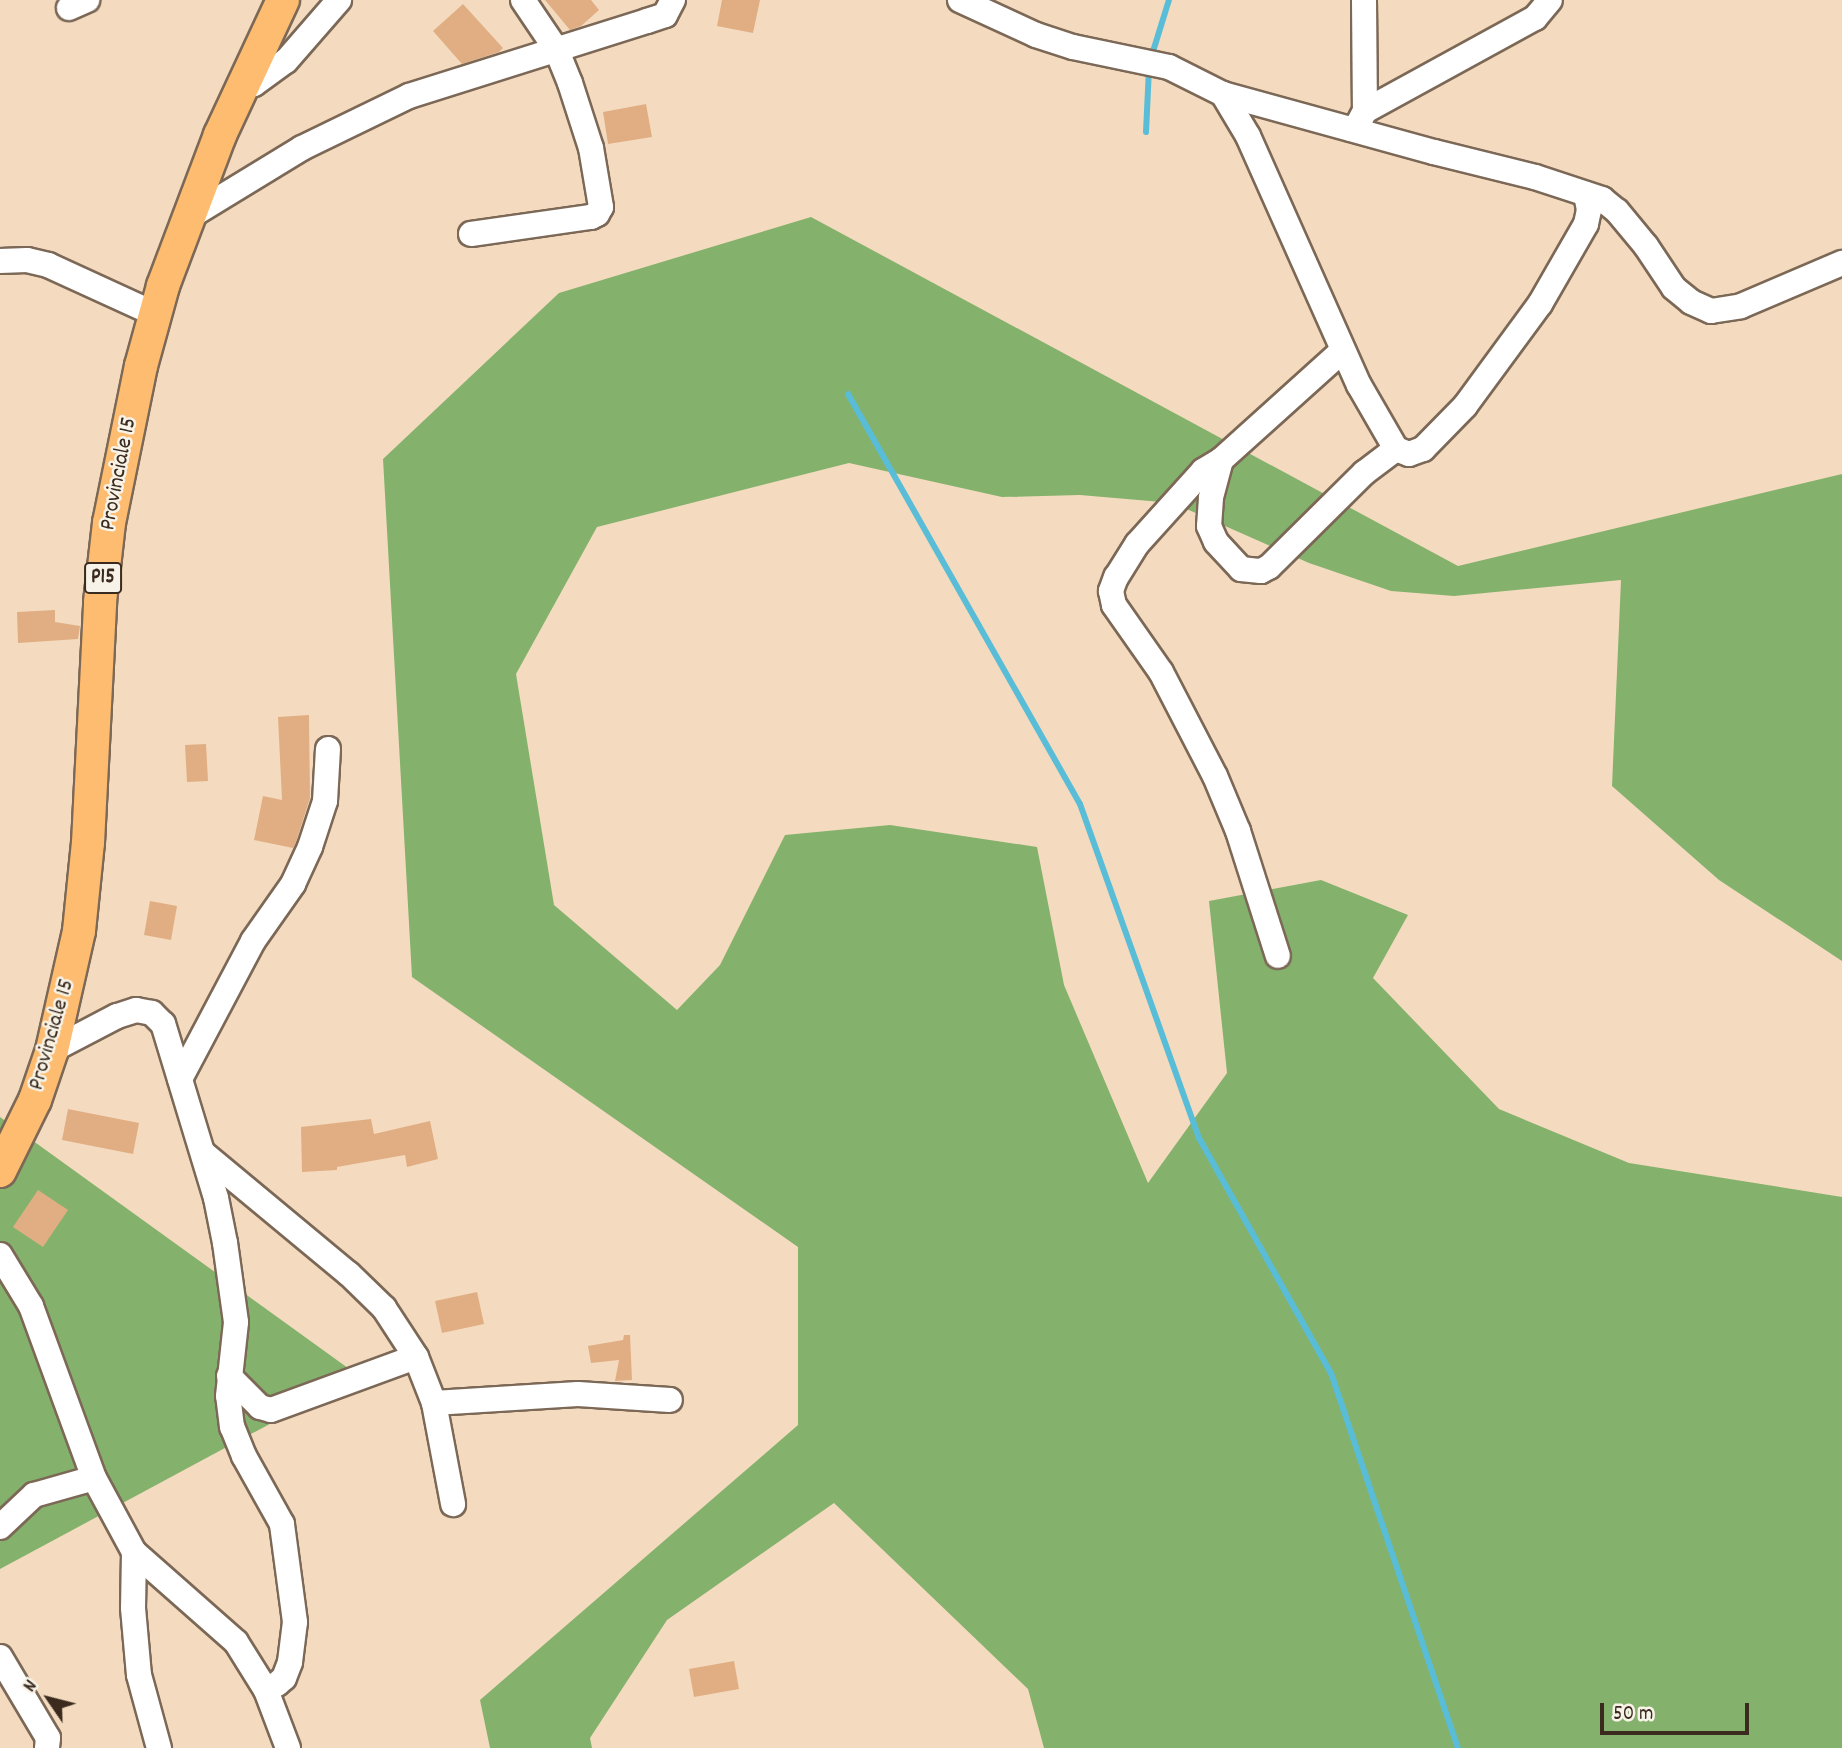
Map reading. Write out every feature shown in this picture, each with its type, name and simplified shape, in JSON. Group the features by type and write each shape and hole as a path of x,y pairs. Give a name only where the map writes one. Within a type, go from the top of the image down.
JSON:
{"main road":[{"name":"Provinciale 15","path":"0,1171 35,1100 52,1050 70,978 84,881 100,602 109,523 155,314 189,217 242,87 283,0"}],"street":[{"path":"242,87 254,84 286,61 339,0"},
{"path":"471,234 591,217 597,215 601,207 598,176 585,124 556,49 523,0"},
{"path":"189,217 302,149 409,96 664,15 673,0"},
{"path":"960,0 1036,35 1073,47 1169,67 1223,94 1358,120 1602,199 1617,211 1646,246 1674,288 1691,302 1711,311 1741,306 1842,263"},
{"path":"1358,120 1364,0"},
{"path":"1358,120 1535,18 1550,0"},
{"path":"1223,94 1242,125 1270,183 1342,351 1396,449 1409,454 1423,449 1465,406 1540,304 1586,224 1589,210 1586,194"},
{"path":"0,261 27,260 48,265 155,314"},
{"path":"1278,956 1238,831 1215,776 1161,672 1114,605 1111,592 1116,577 1137,544 1203,471 1222,460 1342,351"},
{"path":"1222,460 1210,498 1209,526 1216,542 1232,562 1241,569 1261,571 1269,567 1364,473 1396,449"},
{"path":"180,1079 253,941 293,884 310,848 325,801 328,750"},
{"path":"52,1050 117,1016 136,1010 152,1013 163,1024 216,1198 233,1290 236,1322 228,1396 232,1427 244,1456 282,1524 289,1568 295,1622 290,1662 284,1678 266,1690"},
{"path":"203,1153 349,1274 384,1308 416,1357 433,1403 453,1504"},
{"path":"0,1255 31,1306 94,1478 134,1552 236,1642 266,1690 288,1748"},
{"path":"229,1376 260,1407 271,1410 416,1357"},
{"path":"433,1403 578,1394 670,1400"},
{"path":"0,1527 34,1495 94,1478"},
{"path":"134,1552 133,1608 139,1675 159,1748"},
{"path":"0,1657 48,1738 47,1748"}],"green space":[{"path":"811,217 1458,566 1842,474 1842,961 1719,880 1612,786 1621,580 1454,596 1391,591 1309,563 1173,503 1080,495 1002,497 849,463 597,527 516,674 554,905 677,1010 720,965 785,835 890,825 1037,847 1064,985 1148,1183 1227,1073 1209,901 1321,880 1408,915 1373,978 1499,1109 1629,1163 1842,1197 1842,1748 1044,1748 1028,1689 834,1503 667,1620 590,1738 592,1748 490,1748 480,1700 798,1425 798,1247 412,977 383,459 559,293"},
{"path":"0,1117 359,1376 0,1569"}],"building":[{"path":"545,0 591,0 599,10 581,26 570,30"},
{"path":"722,0 760,0 753,33 717,26"},
{"path":"463,4 503,48 499,52 462,64 433,31"},
{"path":"646,104 652,137 608,144 603,112"},
{"path":"55,610 55,622 80,626 78,639 18,643 17,612"},
{"path":"309,715 310,798 296,842 293,848 254,840 263,796 282,800 278,717"},
{"path":"206,744 208,781 187,782 185,745"},
{"path":"150,901 177,906 171,940 144,935"},
{"path":"68,1109 139,1123 133,1154 62,1140"},
{"path":"371,1119 374,1134 430,1121 438,1159 407,1167 405,1155 337,1167 337,1170 302,1172 301,1127"},
{"path":"38,1190 68,1210 43,1247 13,1227"},
{"path":"477,1292 484,1324 442,1333 435,1301"},
{"path":"624,1335 630,1335 632,1380 615,1381 619,1360 591,1363 588,1346 623,1340"},
{"path":"734,1661 739,1689 694,1697 689,1669"}],"waterway":[{"path":"1151,58 1169,0"},
{"path":"1146,132 1149,69"},
{"path":"848,394 1080,804 1199,1138 1331,1373 1458,1748"}]}
